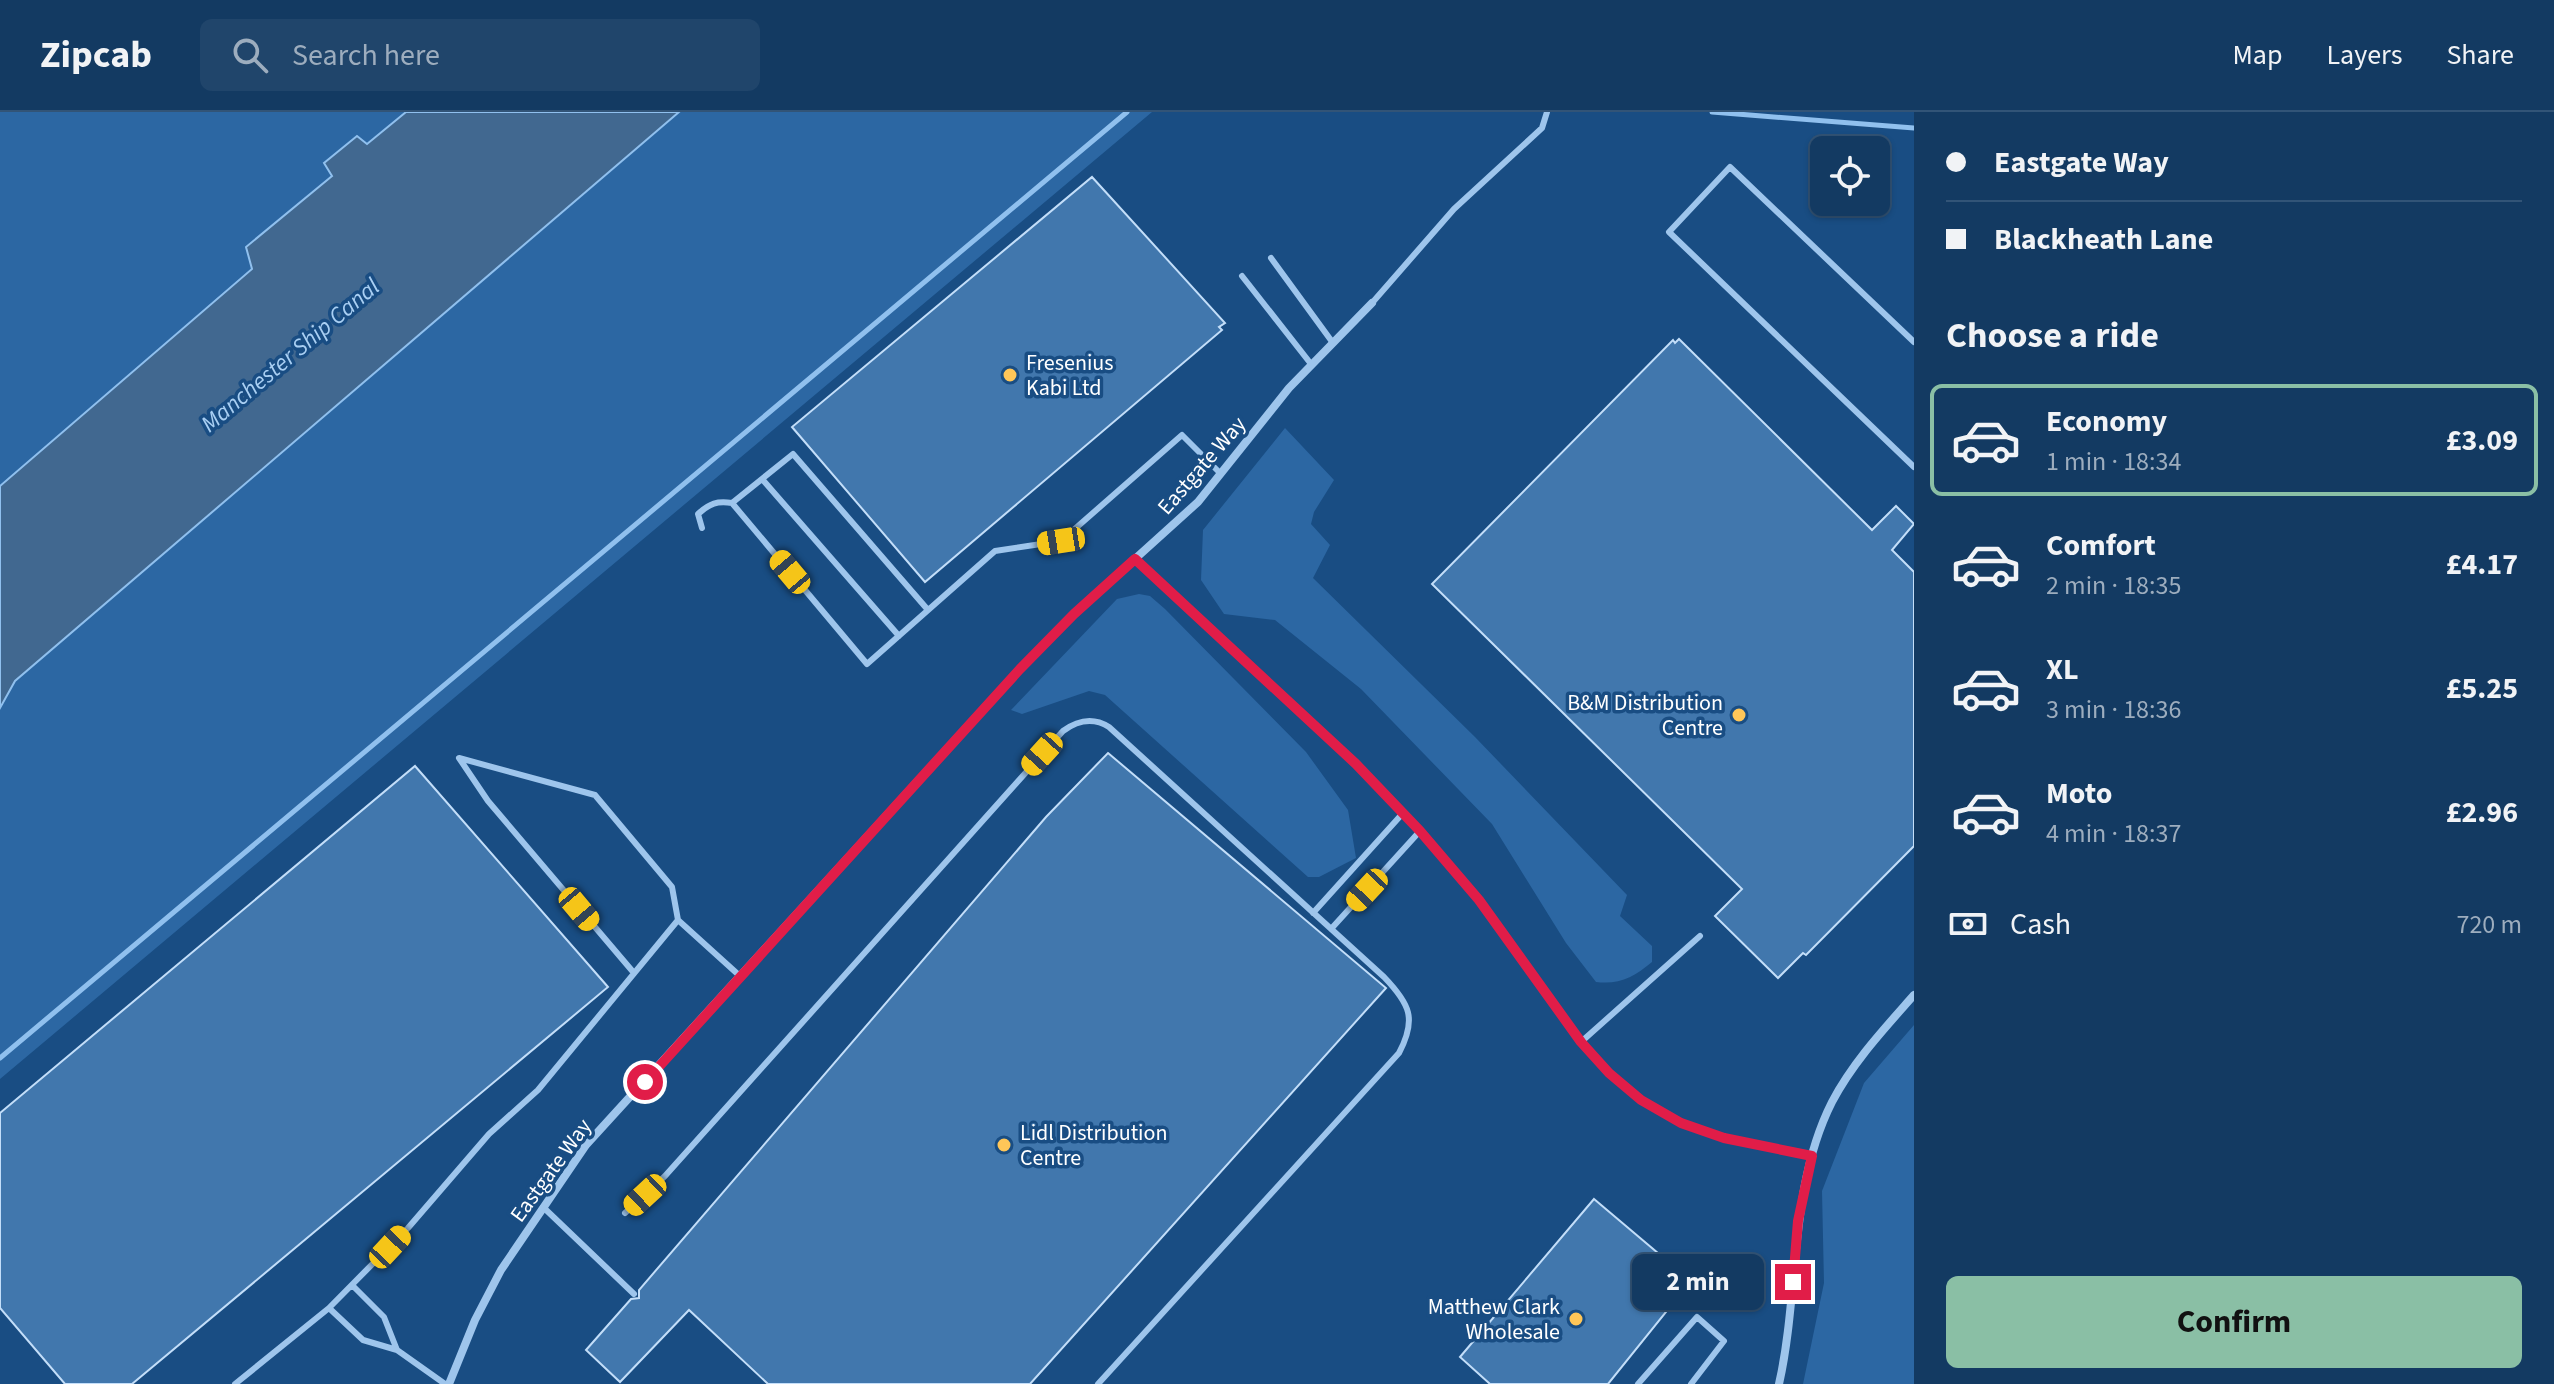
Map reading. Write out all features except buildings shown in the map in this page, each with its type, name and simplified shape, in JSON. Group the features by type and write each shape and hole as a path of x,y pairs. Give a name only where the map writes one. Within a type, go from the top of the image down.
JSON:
{"street":[{"name":"Eastgate Way","path":"447,1384 501,1270 586,1145 1020,669 1074,614 1198,502 1311,364 1372,303"},
{"path":"1135,559 1356,764 1420,831 1479,900 1581,1042 1609,1073 1641,1100 1681,1123 1724,1138 1812,1156"},
{"path":"1779,1384 1788,1343 1798,1221 1812,1156 1832,1103 1864,1052 1914,995"}],"lane":[{"path":"1372,303 1454,209 1542,128 1547,112"},
{"path":"1914,342 1730,167 1669,232 1914,467"},
{"path":"1271,258 1333,343"},
{"path":"1242,276 1311,364"},
{"path":"702,528 698,514 705,507 716,501 732,503 867,664 995,551 1061,541 1182,435 1221,474"},
{"path":"732,503 793,454 928,610"},
{"path":"762,479 899,636"},
{"path":"625,1213 665,1176 1071,725 1096,721 1109,727 1384,977 1407,1006 1410,1028 1399,1053 1098,1384"},
{"path":"634,973 488,801 459,758 595,795 672,887 678,920 741,977"},
{"path":"1313,913 1403,813"},
{"path":"1331,929 1420,831"},
{"path":"235,1384 353,1286 489,1134 538,1090 678,920"},
{"path":"1581,1042 1700,936"},
{"path":"543,1207 634,1294"},
{"path":"353,1286 384,1317 397,1350"},
{"path":"329,1308 363,1340 397,1350 447,1384"},
{"path":"1638,1384 1697,1317 1724,1341 1691,1384"}],"shaded area":[{"path":"0,112 406,112 366,144 324,163 332,175 246,247 252,269 0,486"},
{"path":"680,112 1152,112 0,1079 0,708 15,681"},
{"path":"1285,428 1334,480 1314,512 1311,524 1330,545 1313,578 1475,737 1627,895 1620,916 1652,946 1652,962 1639,972 1619,981 1596,982 1566,943 1492,824 1361,689 1275,620 1224,614 1201,580 1203,530"},
{"path":"1139,594 1150,596 1165,609 1306,752 1348,810 1356,858 1319,877 1308,877 1105,695 1089,691 1022,714 1011,710 1117,599"},
{"path":"1914,1025 1914,1384 1803,1384 1824,1283 1822,1191 1864,1083"}],"water":[{"name":"Manchester Ship Canal","path":"406,112 679,112 15,681 0,708 0,486 252,269 246,247 332,176 324,163 357,136 367,144"}],"waterway":[{"path":"0,1058 1127,112"},
{"path":"1712,112 1914,128"}],"place":[{"name":"Fresenius Kabi Ltd","path":"1010,375"},
{"name":"B&M Distribution Centre","path":"1739,715"},
{"name":"Lidl Distribution Centre","path":"1004,1145"},
{"name":"Matthew Clark Wholesale","path":"1576,1319"}],"route":[{"path":"645,1082 1020,669 1074,614 1135,559 1356,764 1420,831 1479,900 1581,1042 1609,1073 1641,1100 1681,1123 1724,1138 1812,1156 1798,1221 1793,1282"}]}
